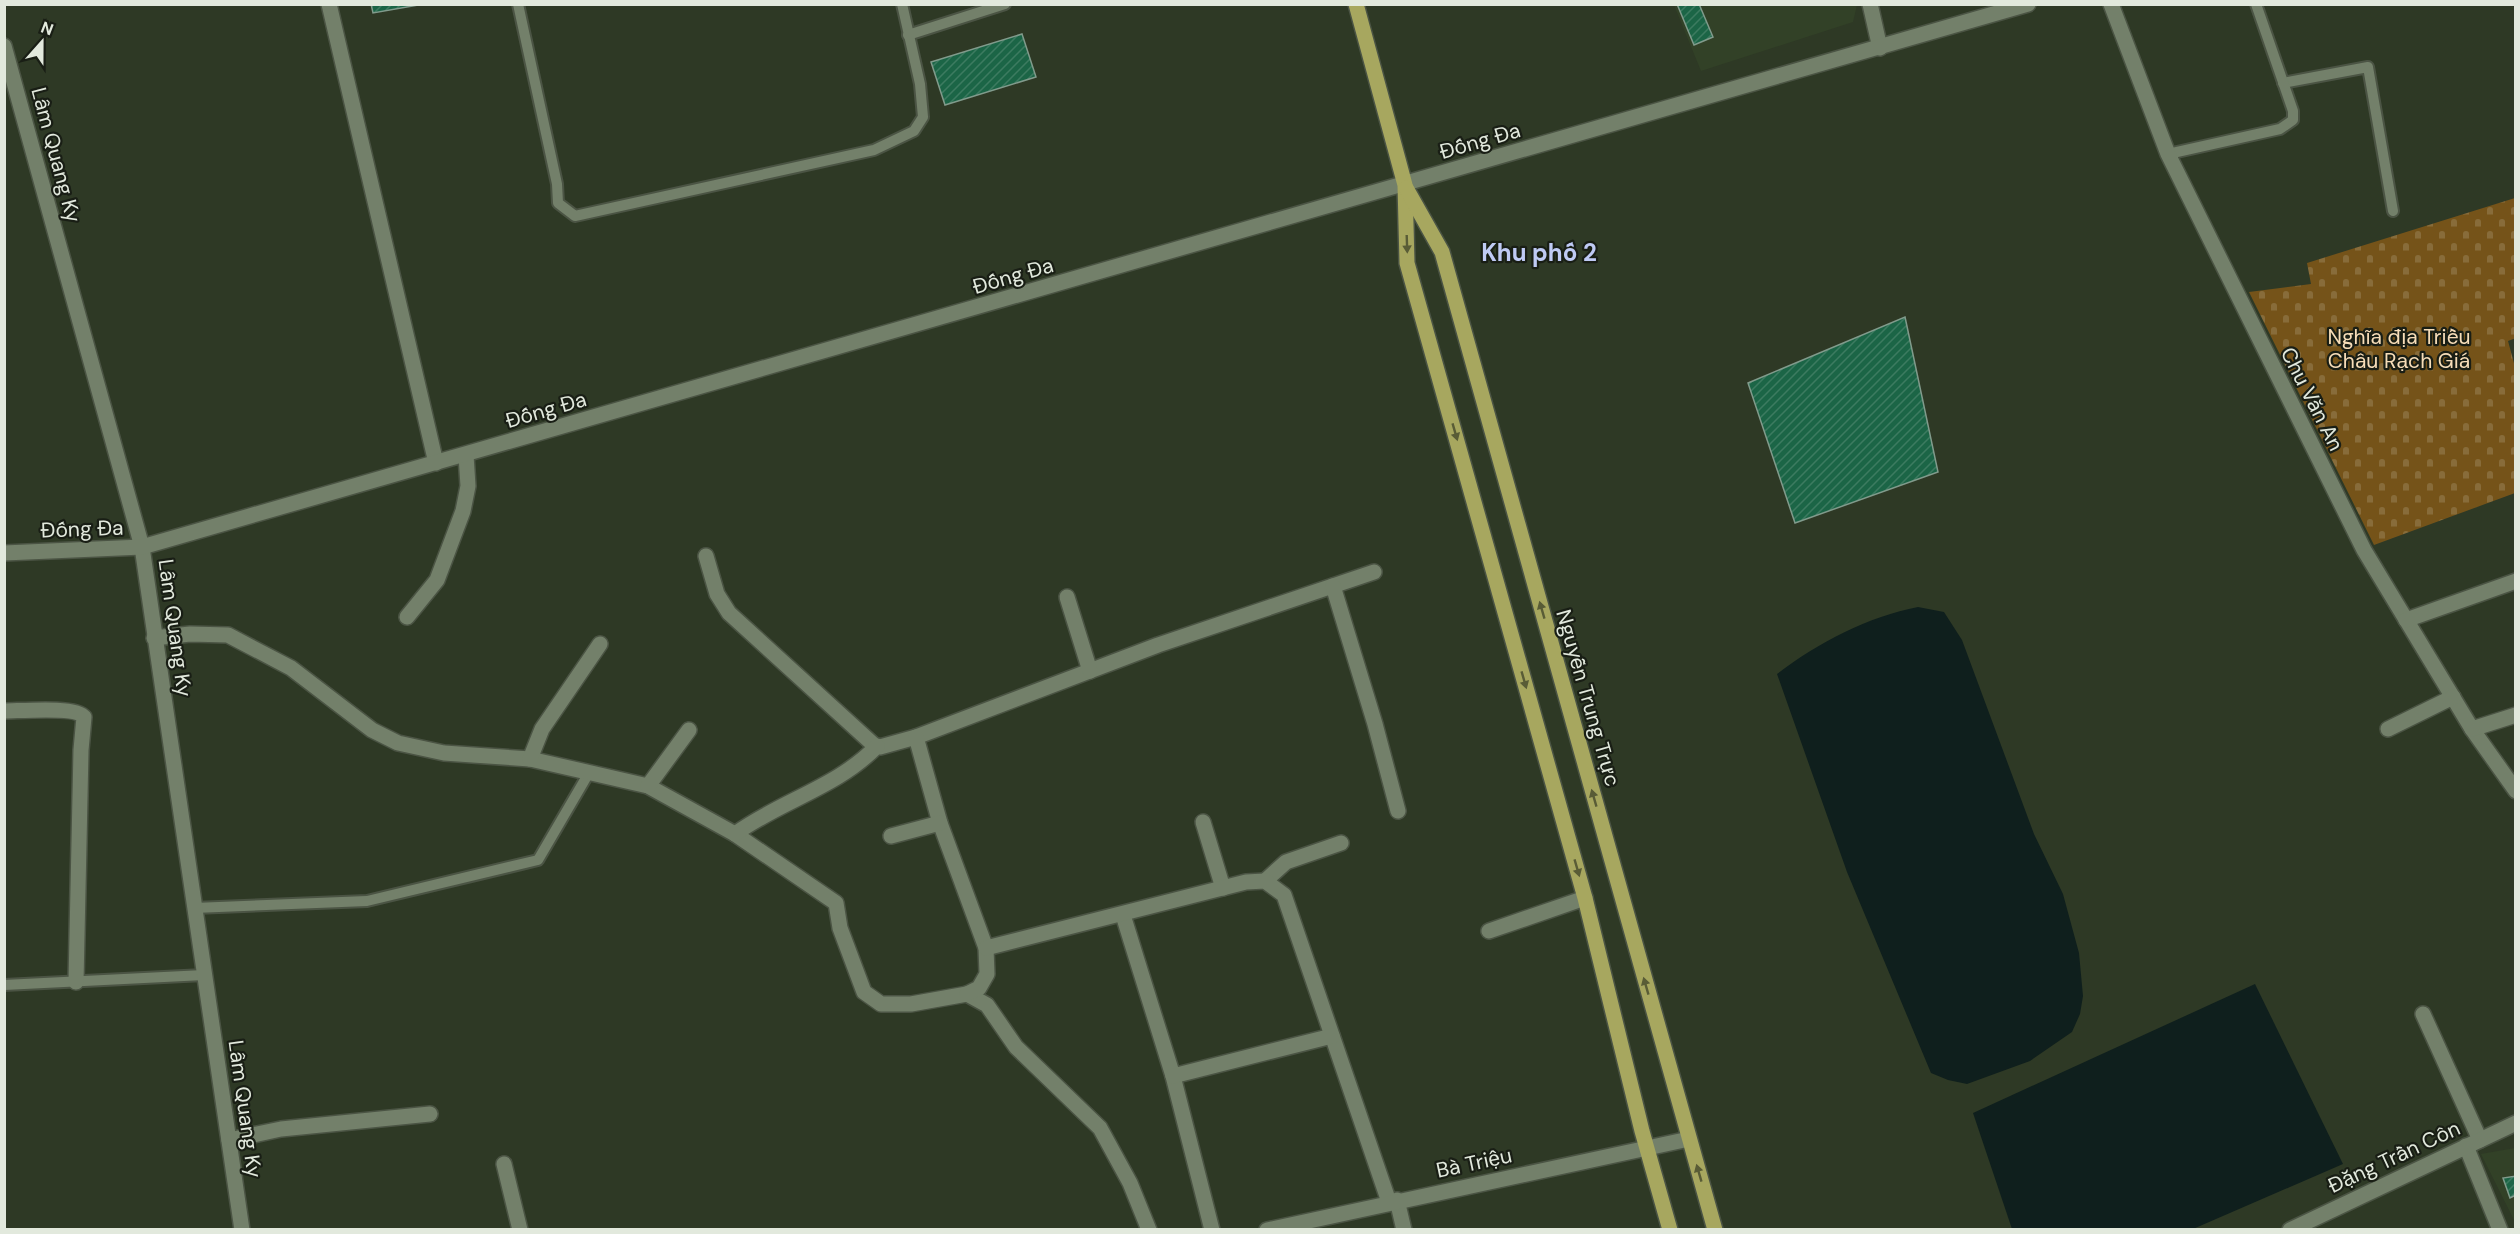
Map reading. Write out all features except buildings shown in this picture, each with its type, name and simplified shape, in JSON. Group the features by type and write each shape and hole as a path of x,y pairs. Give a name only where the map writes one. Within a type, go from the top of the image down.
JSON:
{"main road":[{"name":"Nguyễn Trung Trực","path":"1356,4 1405,185 1407,263 1585,898 1647,1149 1670,1230"},
{"name":"Nguyễn Trung Trực","path":"1405,185 1442,252 1715,1230"}],"street":[{"path":"329,4 436,463"},
{"path":"1870,4 1880,48"},
{"name":"Đống Đa","path":"4,553 142,547 2028,4"},
{"name":"Chu Văn An","path":"2111,4 2168,154 2364,550 2472,729 2516,791"},
{"name":"Lâm Quang Ky","path":"4,46 142,547 242,1230"},
{"path":"407,617 437,580 463,511 468,486 466,455"},
{"path":"706,556 717,594 729,613 877,746"},
{"path":"735,834 759,816 804,795 862,762 877,746 916,737 1090,671 1374,572"},
{"path":"2406,620 2516,581"},
{"path":"1333,586 1375,724 1398,811"},
{"path":"1067,597 1090,671"},
{"path":"154,638 190,634 228,635 291,668 372,730 398,742 444,753 531,759 648,786 735,834 836,903 849,955 864,992 881,1004 911,1004 967,994 979,988 987,974 986,948 940,823 916,737"},
{"path":"531,759 542,729 600,644"},
{"path":"2388,729 2453,697"},
{"path":"4,711 77,711 84,717 81,750 76,982"},
{"path":"2472,729 2516,715"},
{"path":"648,786 689,730"},
{"path":"1203,822 1222,888"},
{"path":"891,836 940,823"},
{"path":"986,948 1246,882 1265,881 1286,862 1341,843"},
{"path":"1265,881 1284,895 1332,1036 1404,1230"},
{"path":"1489,932 1585,898"},
{"path":"1123,915 1173,1076 1212,1230"},
{"path":"967,994 987,1005 1016,1047 1100,1128 1130,1183 1149,1230"},
{"path":"2423,1014 2473,1143 2500,1230"},
{"path":"1173,1076 1332,1036"},
{"path":"229,1140 281,1129 430,1114"},
{"name":"Đặng Trần Côn","path":"2290,1230 2516,1123"},
{"name":"Bà Triệu","path":"1267,1230 1689,1139"},
{"path":"504,1164 520,1230"}],"lane":[{"path":"518,4 557,184 558,203 574,216 874,150 914,131 923,117 920,84 902,4"},
{"path":"908,35 1005,4"},
{"path":"2168,154 2280,129 2293,120 2293,111 2256,4"},
{"path":"2283,83 2368,67 2393,211"},
{"path":"194,908 367,901 538,860 590,771"},
{"path":"4,984 204,975"}],"shaded area":[{"path":"1674,5 1857,5 1853,22 1701,71"},
{"path":"1918,607 1944,612 1962,640 2034,834 2063,894 2079,953 2083,996 2080,1014 2072,1032 2030,1061 1967,1084 1931,1073 1847,872 1777,674 1826,642 1862,624"},
{"path":"2255,984 2343,1164 2193,1229 2012,1229 1973,1113"},
{"path":"2515,1148 2515,1222 2481,1154"}],"green space":[{"name":"Nghĩa địa Triều Châu Rạch Giá","path":"2515,198 2516,338 2508,341 2515,367 2515,493 2374,545 2249,292 2311,284 2307,263"}],"district":[{"name":"Khu phố 2","path":"1539,253"}]}
